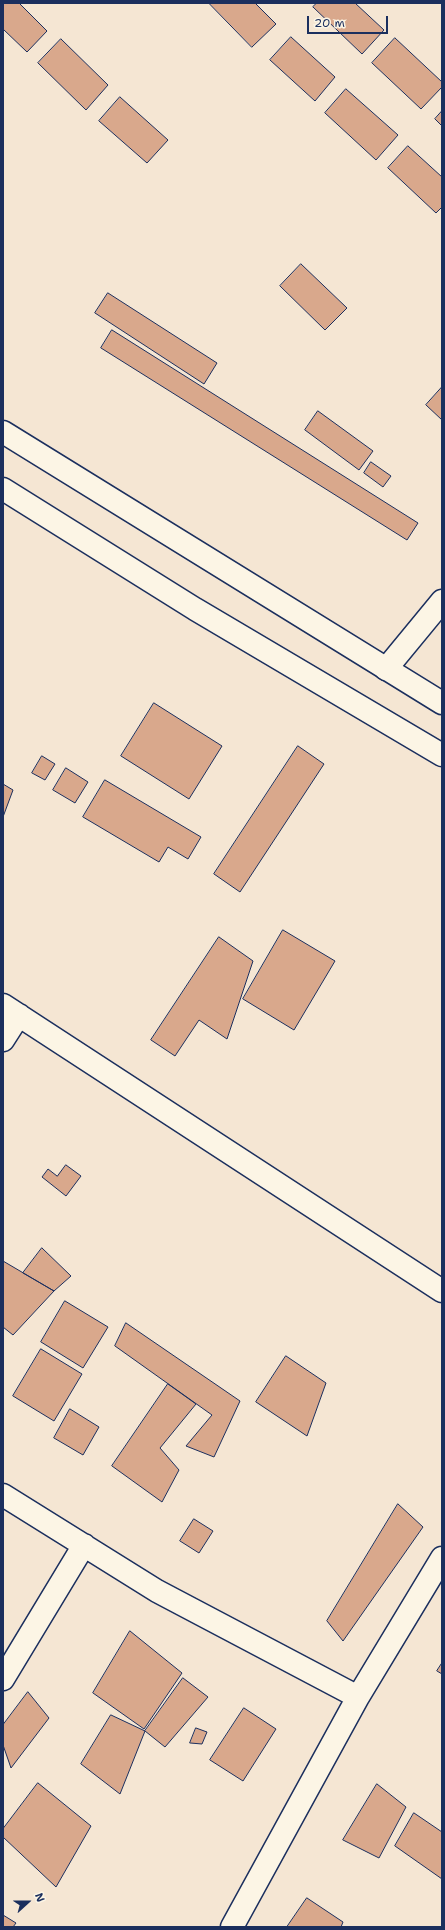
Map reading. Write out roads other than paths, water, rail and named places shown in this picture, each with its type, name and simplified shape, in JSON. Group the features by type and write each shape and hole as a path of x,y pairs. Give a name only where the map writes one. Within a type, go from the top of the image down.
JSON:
{"street":[{"path":"3,432 442,703"},
{"path":"3,489 196,609 442,756"},
{"path":"386,669 442,601"},
{"path":"3,1040 11,1010 442,1291"},
{"path":"3,1495 157,1590 358,1697"},
{"path":"3,1679 84,1545"},
{"path":"232,1927 358,1697 442,1558"}]}
